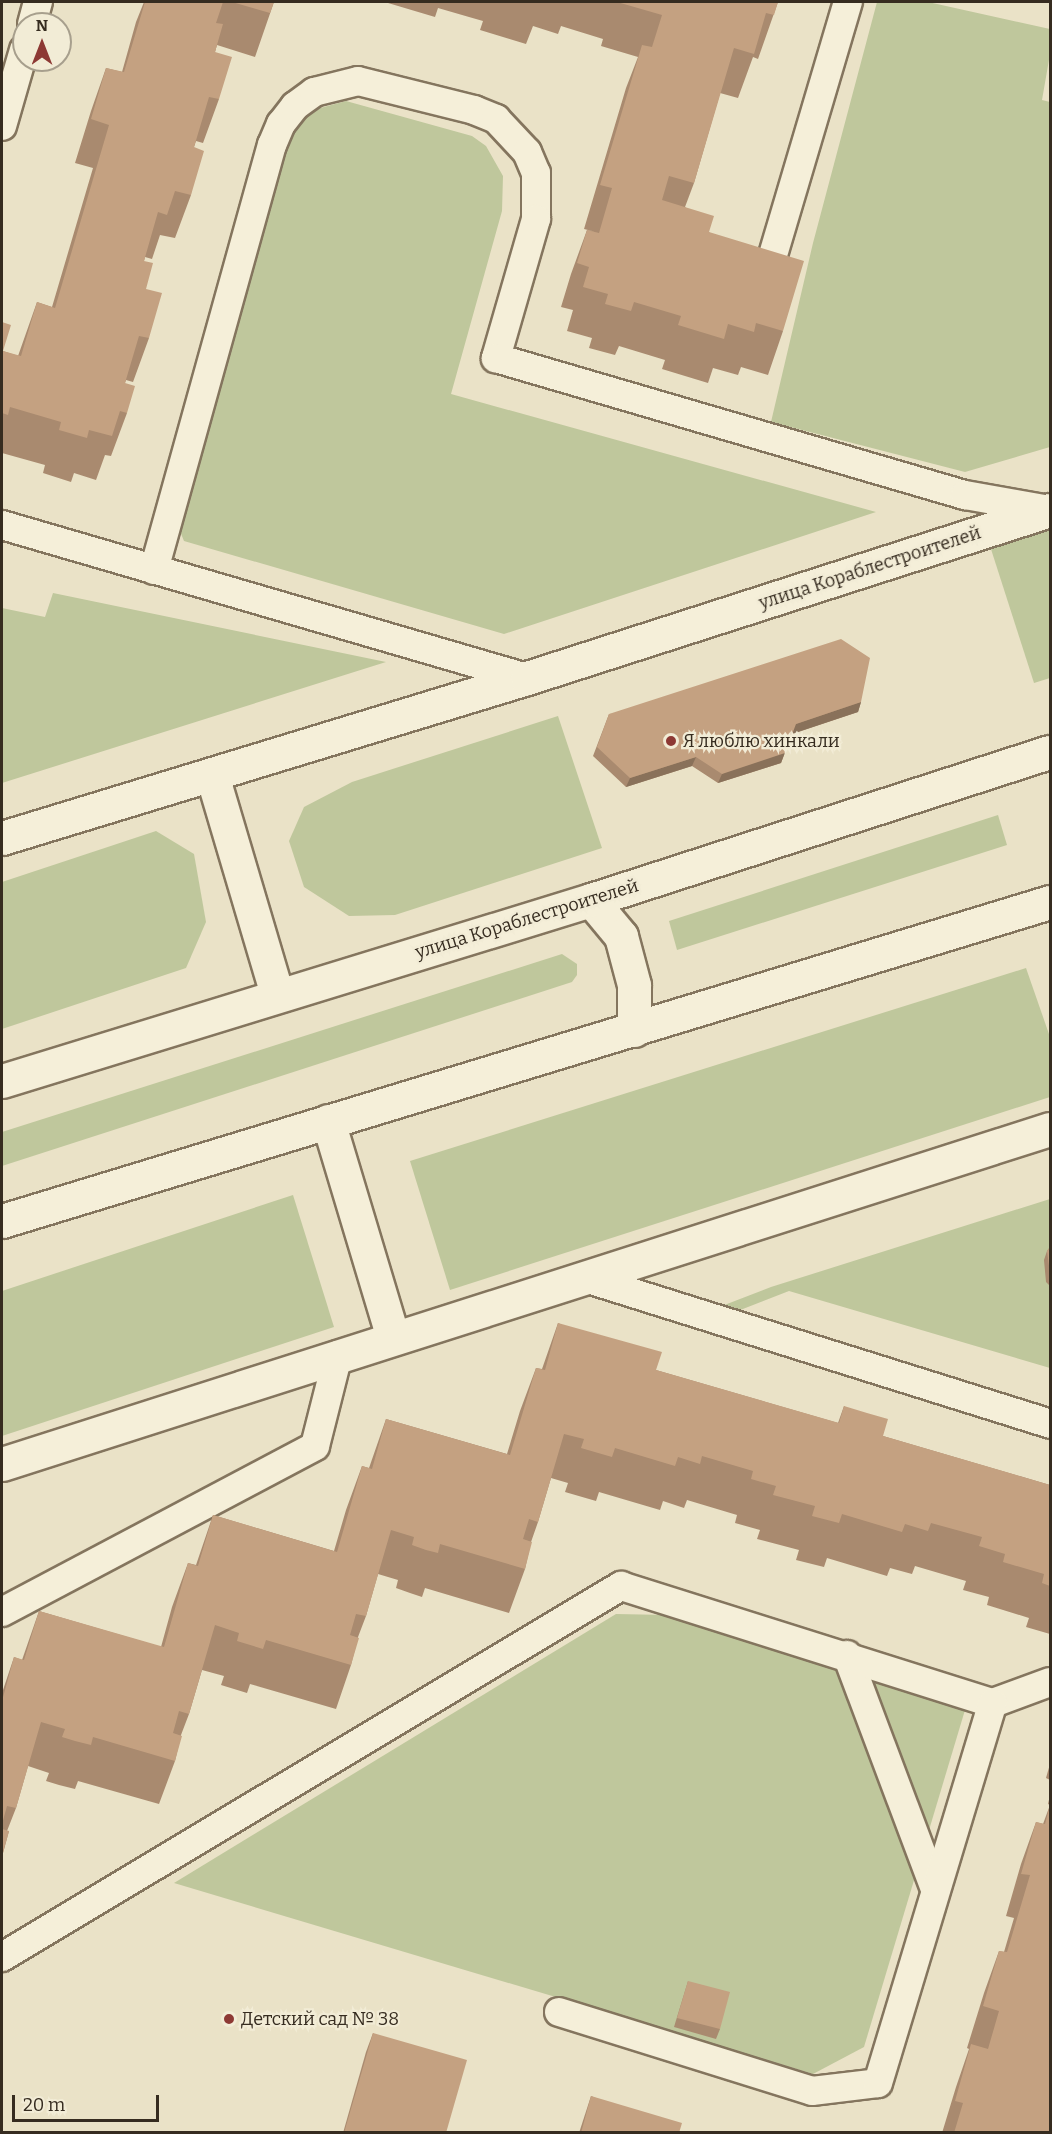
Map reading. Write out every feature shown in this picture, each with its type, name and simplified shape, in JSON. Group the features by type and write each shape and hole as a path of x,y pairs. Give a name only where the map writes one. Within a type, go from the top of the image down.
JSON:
{"street":[{"name":"улица Кораблестроителей","path":"2,838 527,678 1050,510"},
{"name":"улица Кораблестроителей","path":"2,1081 591,900 1050,752"},
{"path":"212,775 277,995"},
{"path":"591,900 621,936 634,985 634,1030"},
{"path":"2,1221 1050,902"},
{"path":"328,1121 393,1337"},
{"path":"2,1464 393,1337 1050,1129"}],"lane":[{"path":"770,265 848,2"},
{"path":"2,126 18,72"},
{"path":"154,570 272,146 281,124 305,99 335,84 358,81 474,110 495,119 527,152 536,173 536,219 496,358 965,495 1050,510"},
{"path":"2,525 527,678"},
{"path":"585,1278 1050,1424"},
{"path":"2,1612 315,1446 338,1355"},
{"path":"2,1957 621,1586 993,1702 1050,1682"},
{"path":"847,1655 934,1887"},
{"path":"558,2013 812,2091 878,2083 934,1887 993,1702"}],"green space":[{"path":"877,2 928,2 1050,29 1050,54 1042,100 1050,102 1050,447 965,472 771,422 813,243"},
{"path":"346,101 472,136 486,146 503,176 502,211 451,394 876,512 504,634 184,541 177,524 282,150 299,120 313,110"},
{"path":"1050,529 1050,678 1034,683 990,546"},
{"path":"53,593 386,662 2,783 2,608 45,617"},
{"path":"558,716 602,848 395,915 349,916 304,887 289,841 304,807 352,782"},
{"path":"998,815 1007,845 677,950 669,921"},
{"path":"156,831 194,854 206,922 186,968 2,1029 2,882"},
{"path":"562,954 577,964 577,975 572,982 2,1166 2,1132"},
{"path":"1026,968 1050,1037 1050,1097 450,1290 410,1161"},
{"path":"293,1195 334,1327 2,1436 2,1291"},
{"path":"1050,1199 1050,1368 789,1291 730,1314 714,1309 771,1287"},
{"path":"616,1614 666,1615 965,1710 864,2047 813,2074 174,1883"}],"building":[{"path":"145,2 223,2 216,23 223,24 215,52 232,57 219,99 209,97 194,147 204,151 191,195 175,191 167,215 158,212 144,261 153,263 146,289 162,293 149,338 139,336 125,383 135,386 127,413 120,411 112,436 89,430 87,438 59,430 61,422 10,407 8,415 2,413 2,322 11,325 3,351 21,356 37,302 55,308 109,125 91,119 106,68 124,72"},
{"path":"232,2 274,2 270,13"},
{"path":"617,2 778,2 774,15 766,13 754,54 734,48 694,183 669,176 662,200 714,216 709,232 804,261 783,331 756,323 754,332 728,324 724,339 678,325 681,316 634,302 631,311 605,304 608,294 583,287 589,267 577,263 587,230 599,233 612,188 600,185 642,45 652,47 662,15"},
{"path":"841,639 870,658 861,702 796,724 785,753 722,774 696,757 630,778 597,747 609,714"},
{"path":"1050,1247 1050,1273 1047,1251"},
{"path":"558,1323 662,1352 656,1370 839,1423 844,1406 888,1419 883,1436 1050,1485 1050,1586 1042,1583 1044,1574 1003,1562 1005,1554 979,1546 982,1537 931,1523 928,1531 905,1524 902,1532 842,1514 839,1523 812,1516 815,1506 773,1495 776,1486 751,1479 753,1471 702,1456 700,1464 678,1457 675,1466 615,1448 612,1457 581,1448 584,1439 564,1434 538,1522 529,1519 523,1539 532,1542 525,1569 440,1544 438,1553 426,1550 412,1545 414,1537 391,1530 366,1616 356,1614 350,1635 359,1638 351,1665 266,1640 263,1649 237,1641 239,1633 215,1625 189,1714 179,1711 173,1733 182,1736 175,1761 93,1737 91,1745 75,1741 62,1737 65,1729 41,1722 16,1808 7,1806 2,1824 2,1701 14,1657 24,1660 39,1611 164,1647 188,1563 198,1566 213,1515 337,1552 362,1466 372,1469 386,1419 510,1455 536,1368 545,1370"},
{"path":"1050,1805 1049,2133 954,2133 963,2103 955,2101 971,2044 988,2049 999,2011 983,2006 999,1951 1007,1952 1030,1875 1021,1874 1036,1822 1045,1824"},
{"path":"2,1829 9,1831 2,1856"},
{"path":"688,1981 730,1992 720,2029 677,2018"},
{"path":"373,2033 467,2060 446,2133 344,2133"},
{"path":"591,2096 682,2123 679,2133 581,2133"}],"place":[{"name":"Я люблю хинкали","path":"671,741"},
{"name":"Детский сад № 38","path":"229,2019"}]}
